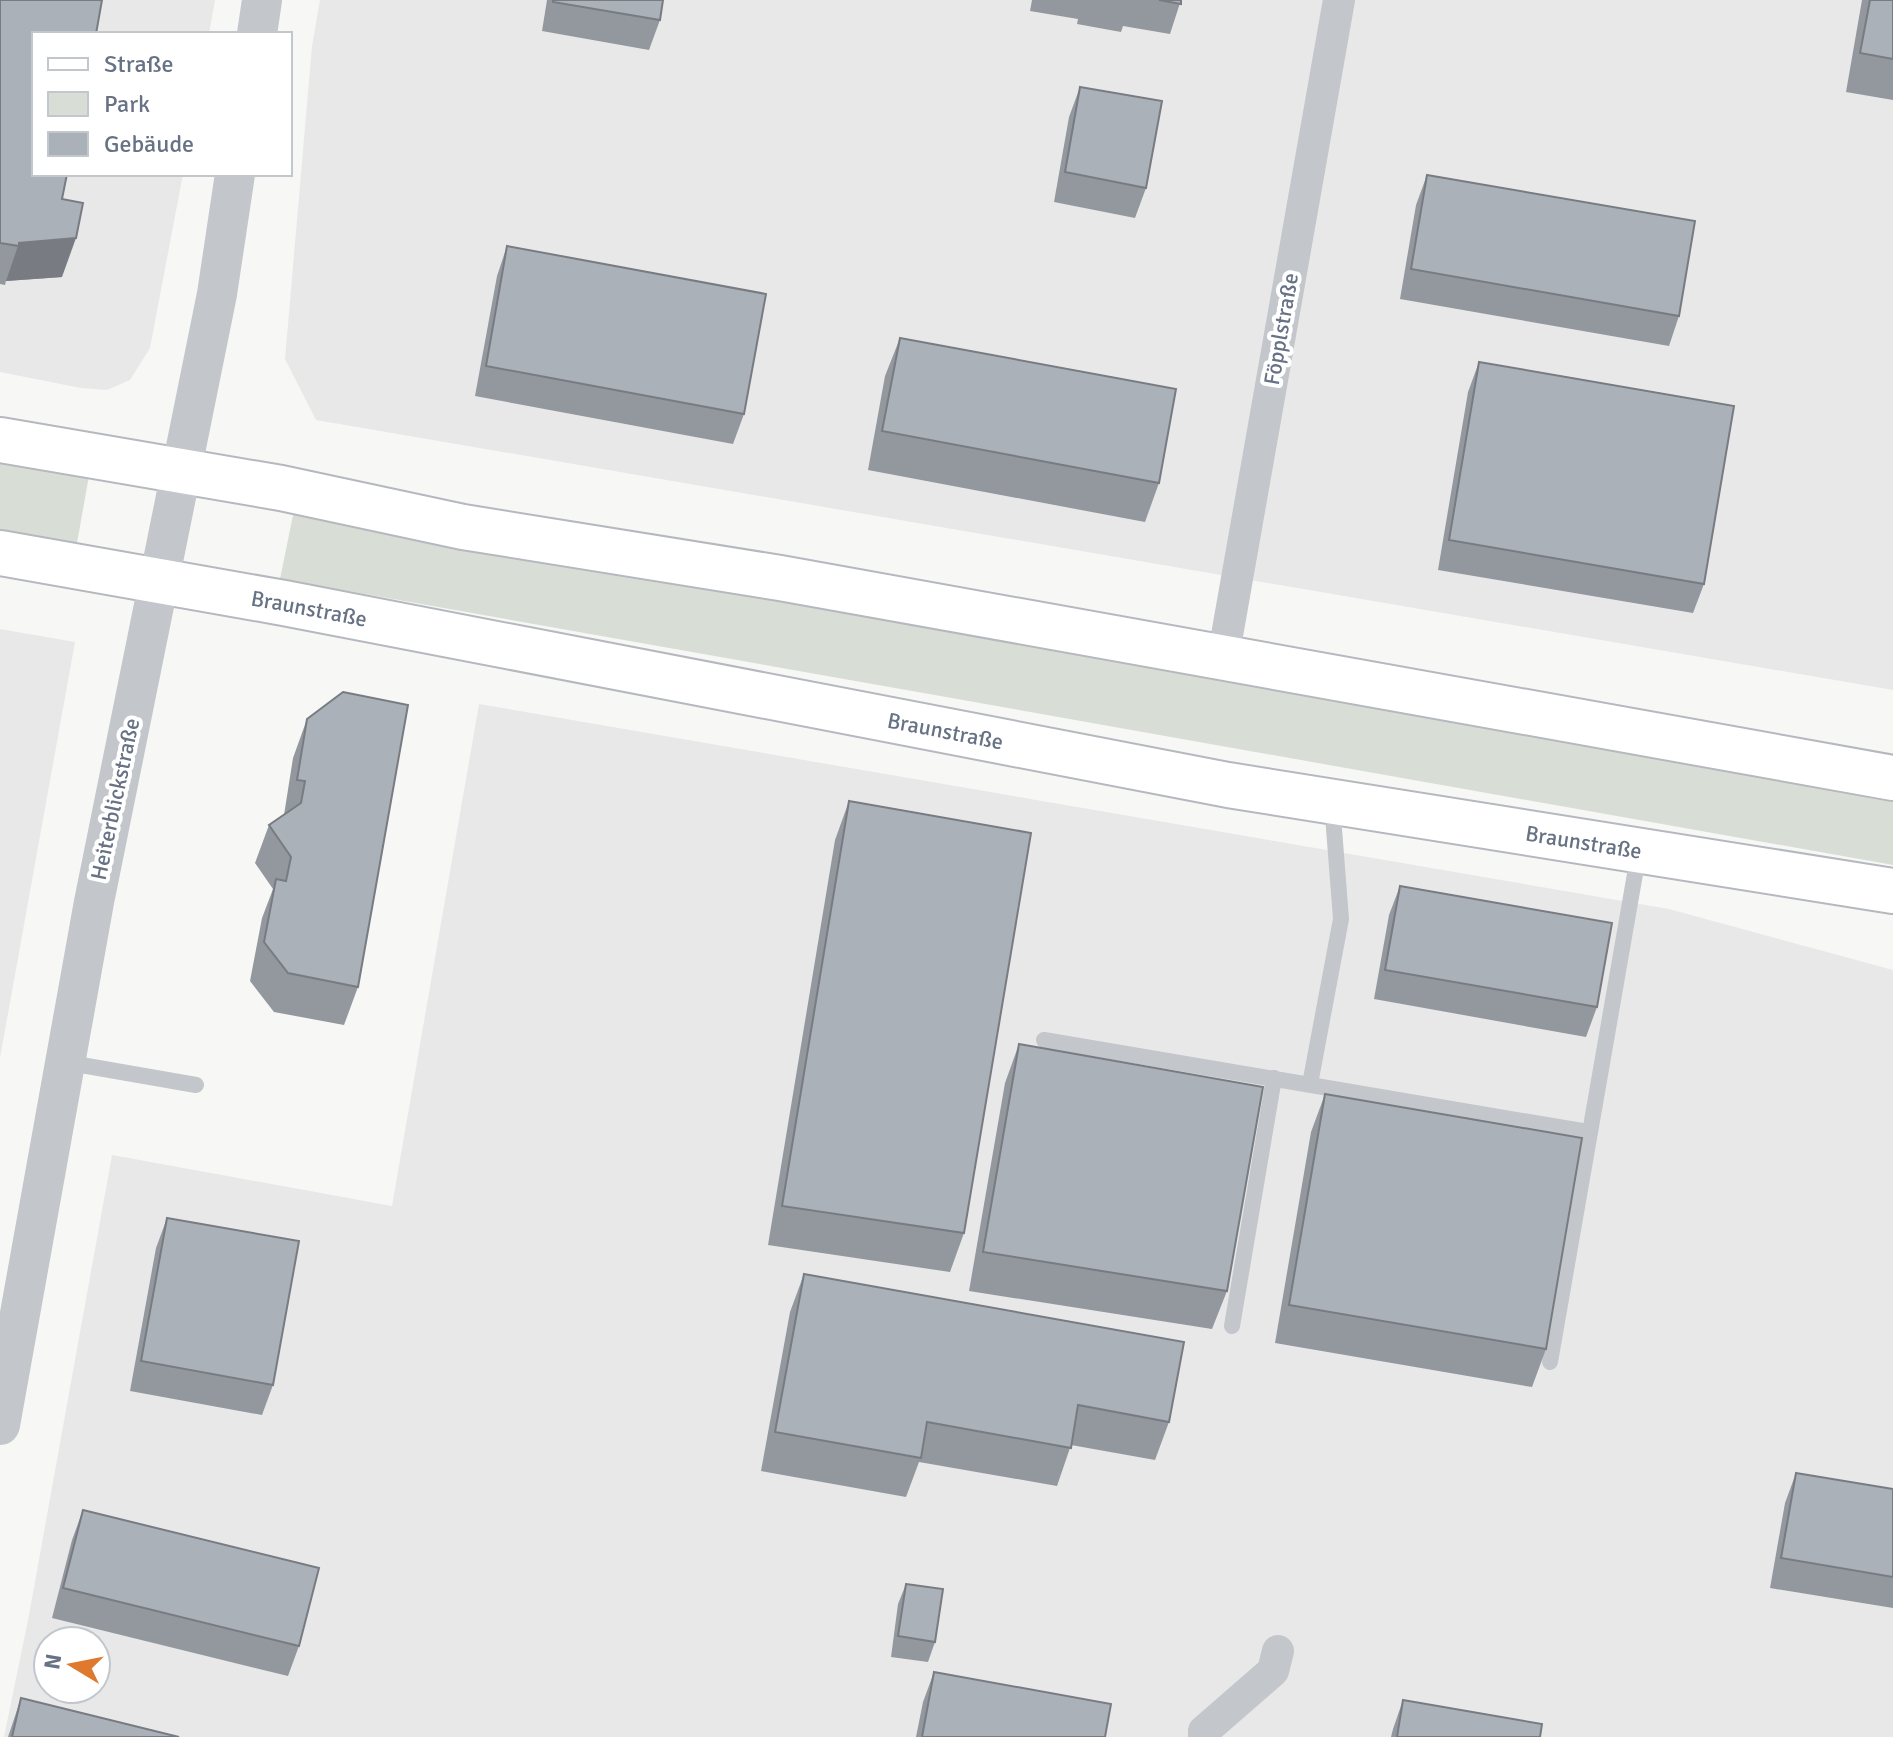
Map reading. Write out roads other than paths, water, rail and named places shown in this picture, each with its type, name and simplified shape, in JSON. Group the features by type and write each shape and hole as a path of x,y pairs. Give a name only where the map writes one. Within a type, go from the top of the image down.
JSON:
{"main road":[{"path":"0,440 281,488 463,527 795,581 1893,778"},
{"name":"Braunstraße","path":"0,553 284,603 1228,785 1893,891"}],"street":[{"path":"257,32 262,0"},
{"name":"Föpplstraße","path":"1223,658 1339,0"},
{"name":"Heiterblickstraße","path":"0,1425 64,1062 217,294 235,176"},
{"path":"1204,1737 1204,1731 1273,1671 1278,1651"}],"lane":[{"path":"1310,1084 1341,919 1331,802"},
{"path":"1550,1362 1640,849"},
{"path":"1044,1040 1588,1132"},
{"path":"64,1062 196,1085"},
{"path":"1232,1326 1274,1078"}]}
